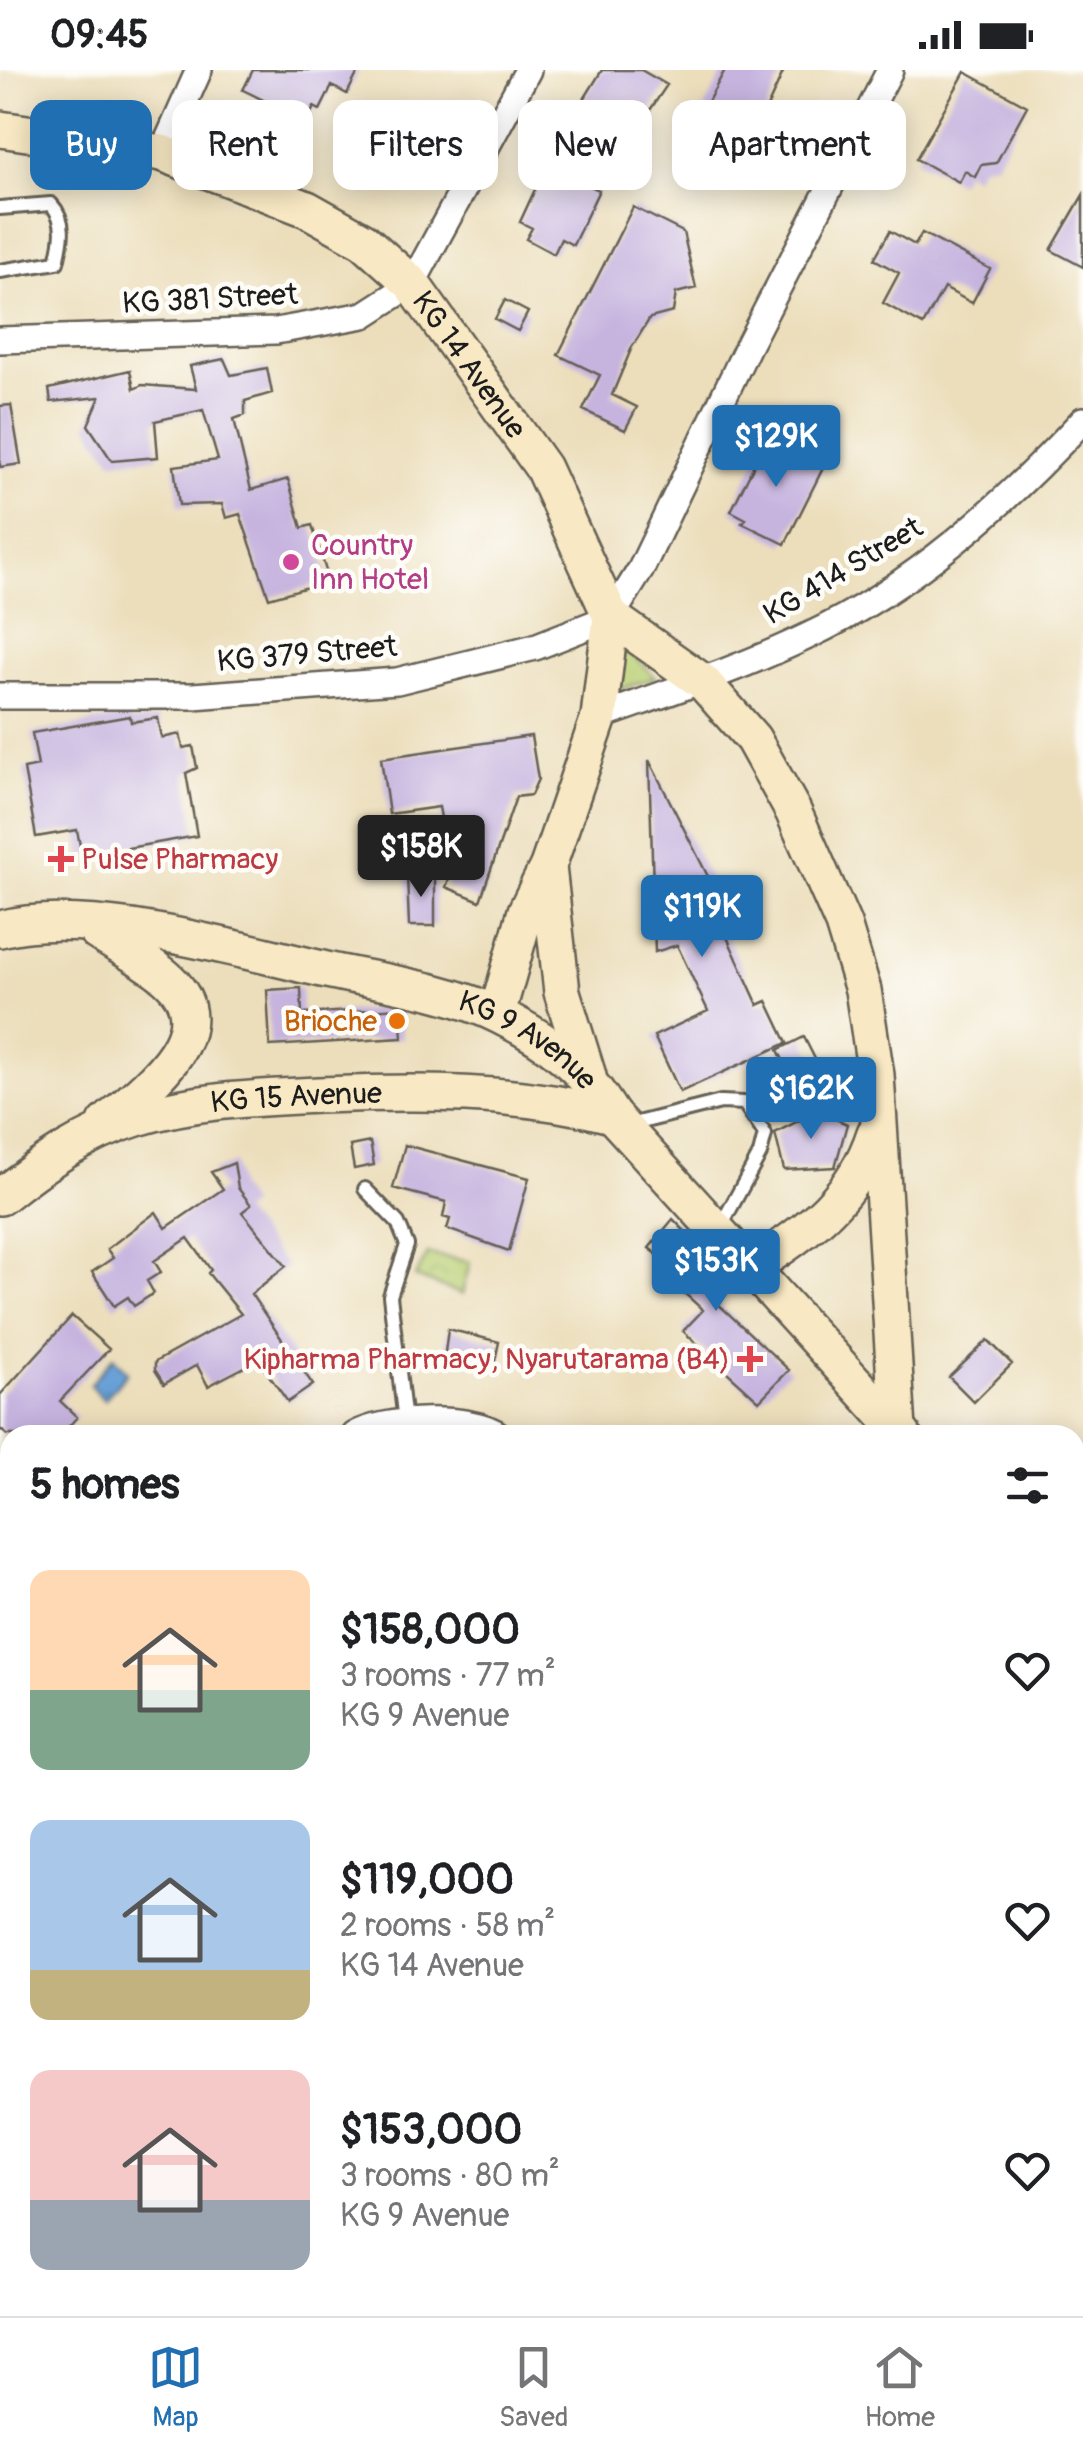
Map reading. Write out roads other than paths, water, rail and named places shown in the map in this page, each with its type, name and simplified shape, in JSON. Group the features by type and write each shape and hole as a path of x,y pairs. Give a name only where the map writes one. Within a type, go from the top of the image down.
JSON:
{"main road":[{"name":"KG 14 Avenue","path":"0,129 162,153 320,215 364,241 412,284 542,468 611,617"},
{"path":"497,1014 526,911 548,866 599,717 611,617 703,682 753,739 794,811 843,924 862,990 880,1116 899,1425"},
{"path":"548,866 562,992 588,1077"},
{"name":"KG 9 Avenue","path":"0,929 20,924 84,924 186,940 391,984 497,1014 556,1048 588,1077 617,1121 893,1425"},
{"path":"84,924 160,971 180,994 189,1018 185,1041 168,1066 89,1139"},
{"name":"KG 15 Avenue","path":"0,1198 46,1160 134,1119 234,1099 436,1090 522,1097 617,1121"},
{"path":"750,1268 808,1229 842,1197 864,1169 880,1116"}],"street":[{"path":"162,153 199,70"},
{"path":"412,284 528,70"},
{"path":"611,617 641,568 890,70"},
{"name":"KG 381 Street","path":"0,340 276,331 327,325 364,315 412,284"},
{"name":"KG 414 Street","path":"599,717 703,682 811,635 891,587 966,534 1083,420"},
{"name":"KG 379 Street","path":"0,696 193,696 397,682 535,648 611,617"},
{"path":"405,1425 437,1419 469,1425"}],"lane":[{"path":"0,208 52,204 62,224 63,240 57,262 0,271"},
{"path":"617,1121 722,1102 744,1103 765,1134 760,1154 717,1233"},
{"path":"364,1189 398,1223 408,1246 390,1296 405,1425"}],"water":[{"path":"113,1357 127,1372 104,1400 90,1385"}],"place":[{"name":"Country Inn Hotel","path":"291,562"},
{"name":"Pulse Pharmacy","path":"61,859"},
{"name":"Brioche","path":"397,1021"},
{"name":"Kipharma Pharmacy, Nyarutarama (B4)","path":"750,1359"}]}
